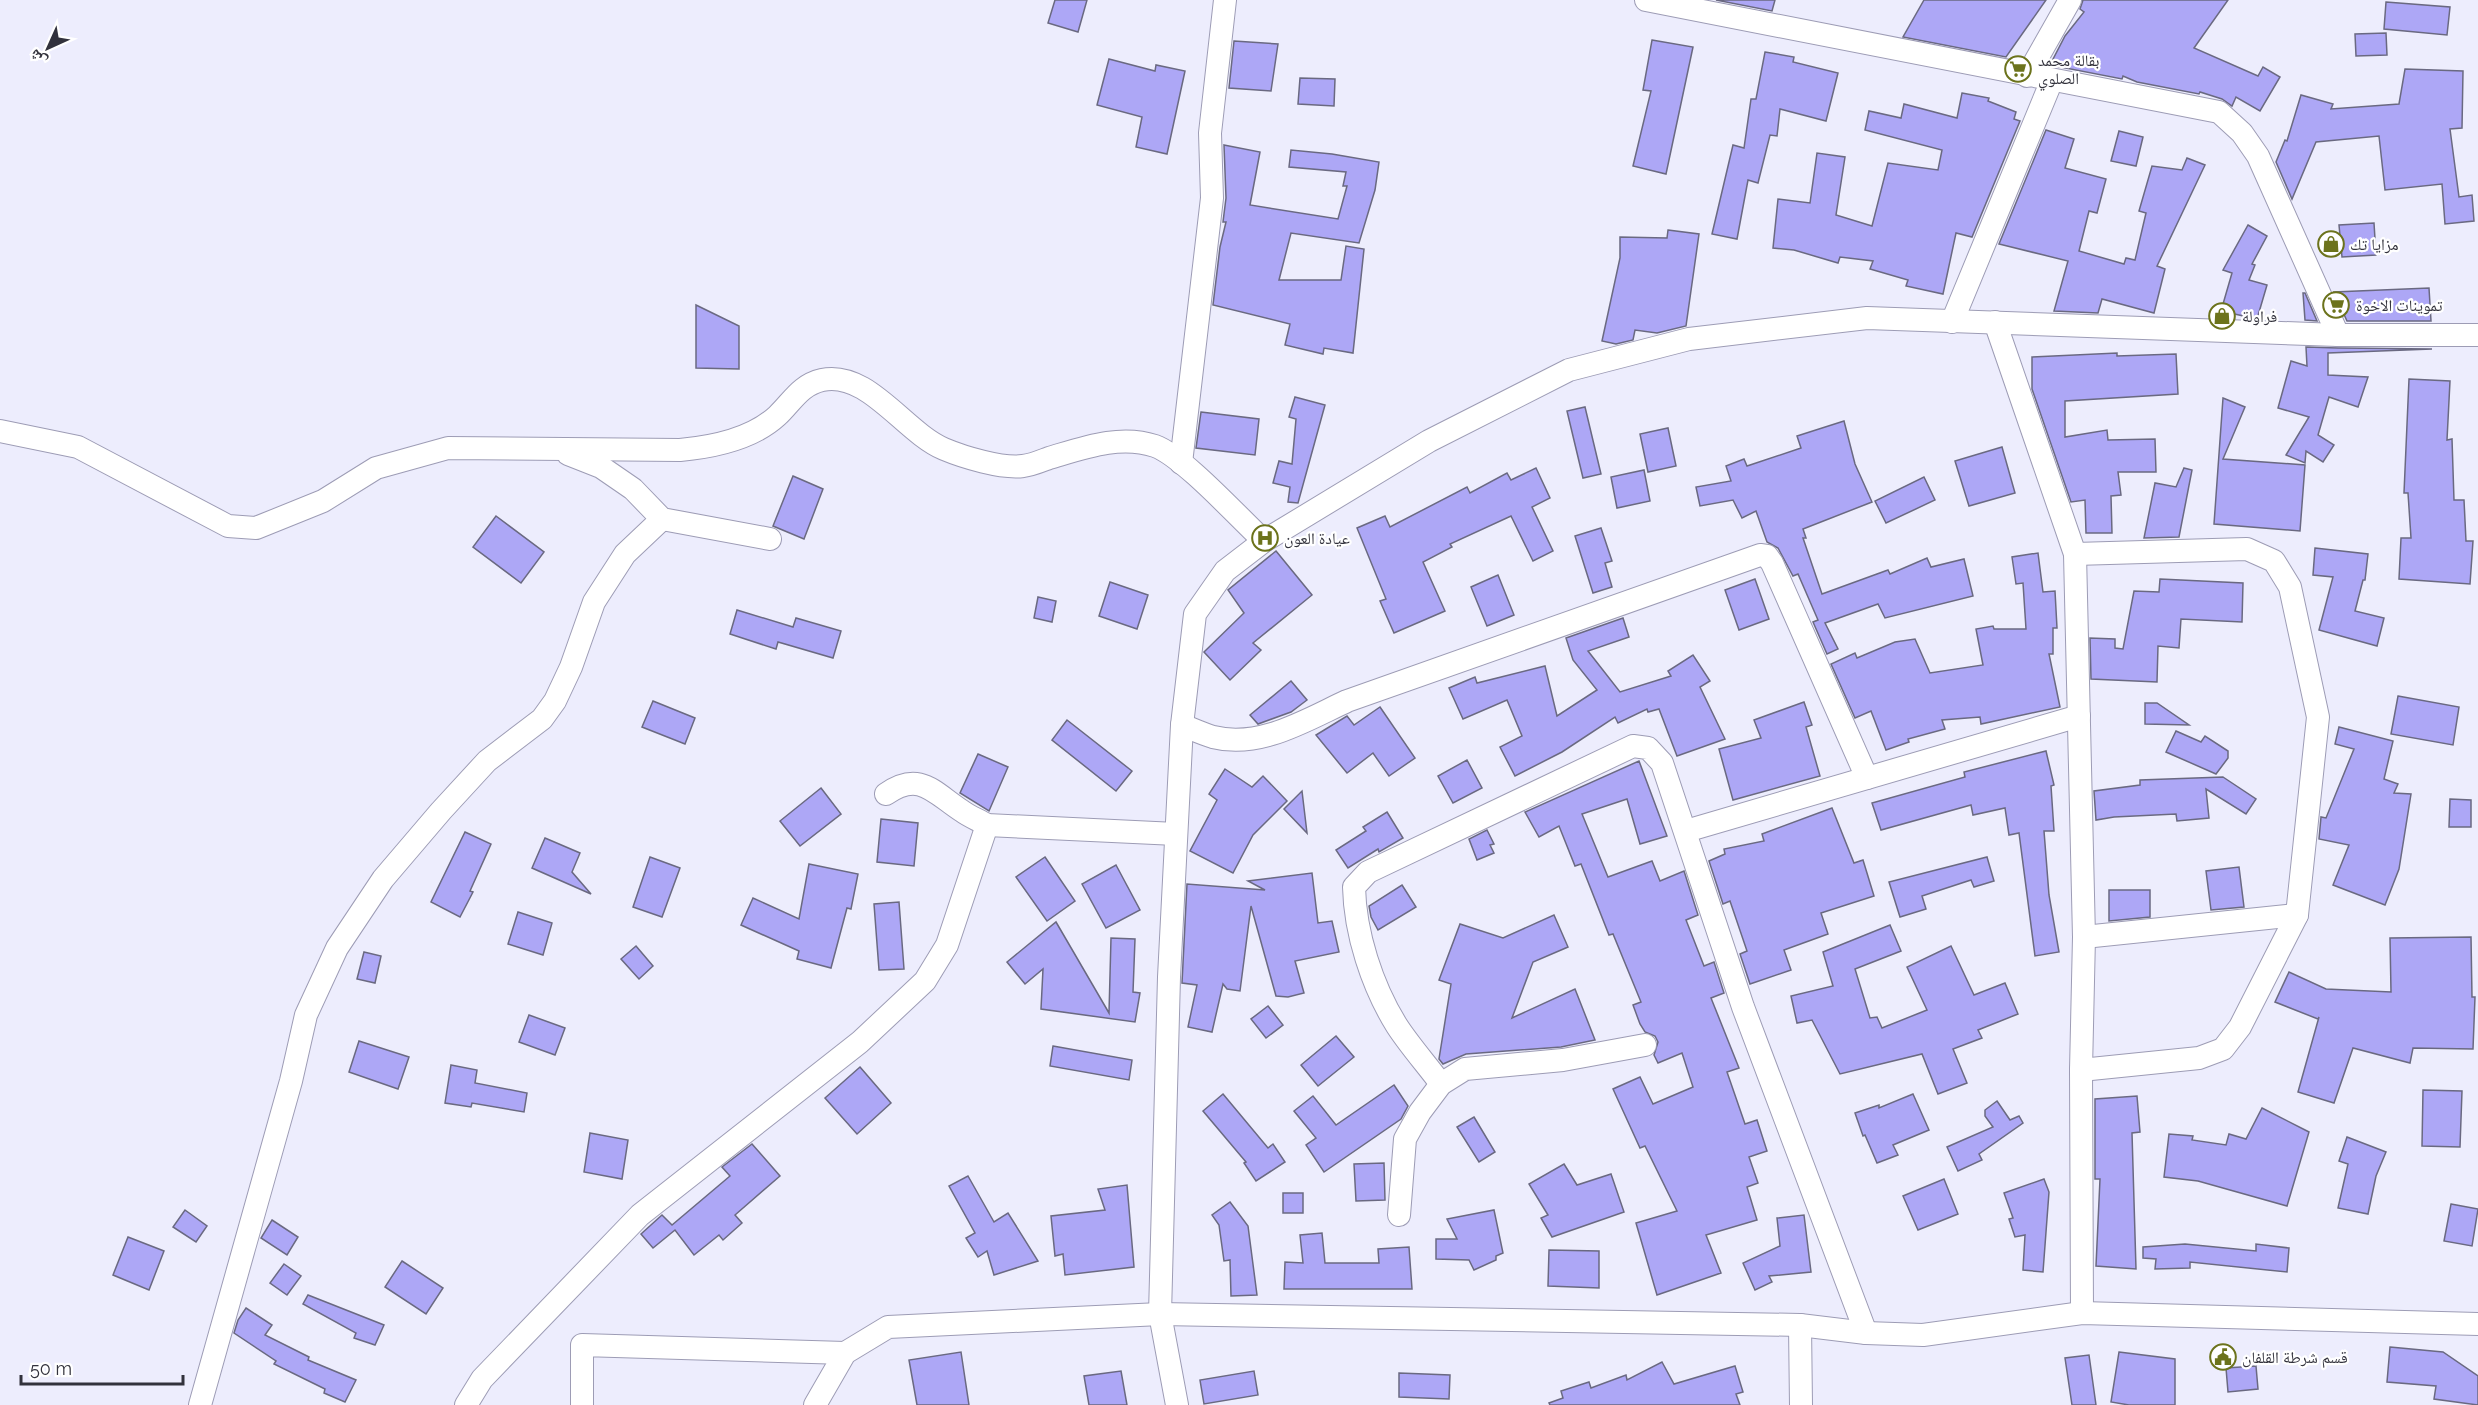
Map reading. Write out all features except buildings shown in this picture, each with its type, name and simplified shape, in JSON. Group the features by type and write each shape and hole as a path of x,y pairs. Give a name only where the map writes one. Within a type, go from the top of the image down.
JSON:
{"street":[{"path":"1181,463 1212,198 1210,133 1224,0"},
{"path":"1646,0 2219,112 2242,133 2258,156 2338,335"},
{"path":"2027,76 2070,0"},
{"path":"1952,322 2052,80"},
{"path":"1177,1405 1160,1314 1169,989 1182,725 1195,614 1225,571 1264,542 1429,441 1569,370 1689,339 1867,318 2338,335 2478,335"},
{"path":"1995,322 2075,554 2085,937 2081,1070 2082,1313"},
{"path":"0,431 78,447 228,526 256,528 323,501 376,468 448,448 680,450 714,446 754,431 777,417 800,390 822,380 846,380 868,390 901,420 943,449 985,462 1023,466 1090,446 1132,441 1157,447 1181,463 1264,542"},
{"path":"556,449 601,467 633,489 662,519 770,539"},
{"path":"200,1405 288,1092 306,1015 337,948 383,879 441,811 487,761 542,719 555,701 571,667 594,602 625,554 662,519"},
{"path":"2075,554 2247,549 2274,561 2290,587 2318,717 2297,915 2240,1027 2223,1049 2199,1058 2081,1070"},
{"path":"1182,725 1214,737 1249,739 1282,732 1347,701 1760,555 1767,556 1772,563 1867,778"},
{"path":"1686,831 2079,716"},
{"path":"1441,1084 1397,1026 1374,981 1354,907 1354,887 1368,872 1633,746 1648,748 1662,764 1743,1007 1866,1333"},
{"path":"886,794 898,785 932,788 962,812 987,825 1176,834"},
{"path":"466,1405 482,1379 640,1215 860,1042 925,981 947,945 987,825"},
{"path":"2085,937 2297,915"},
{"path":"1399,1215 1405,1139 1419,1112 1441,1084 1465,1069 1563,1060 1645,1045"},
{"path":"815,1405 845,1353 888,1327 1160,1314 1800,1325 1866,1333 1923,1335 2082,1313 2478,1324"},
{"path":"1800,1325 1801,1405"},
{"path":"582,1405 582,1346 845,1353"}],"place":[{"name":"بقالة محمد الصلوي","path":"2018,69"},
{"name":"مزايا تك","path":"2331,244"},
{"name":"تموينات الاخوة","path":"2336,305"},
{"name":"فراولة","path":"2222,316"},
{"name":"عيادة العون","path":"1265,538"},
{"name":"قسم شرطة القلفان","path":"2223,1357"}]}
